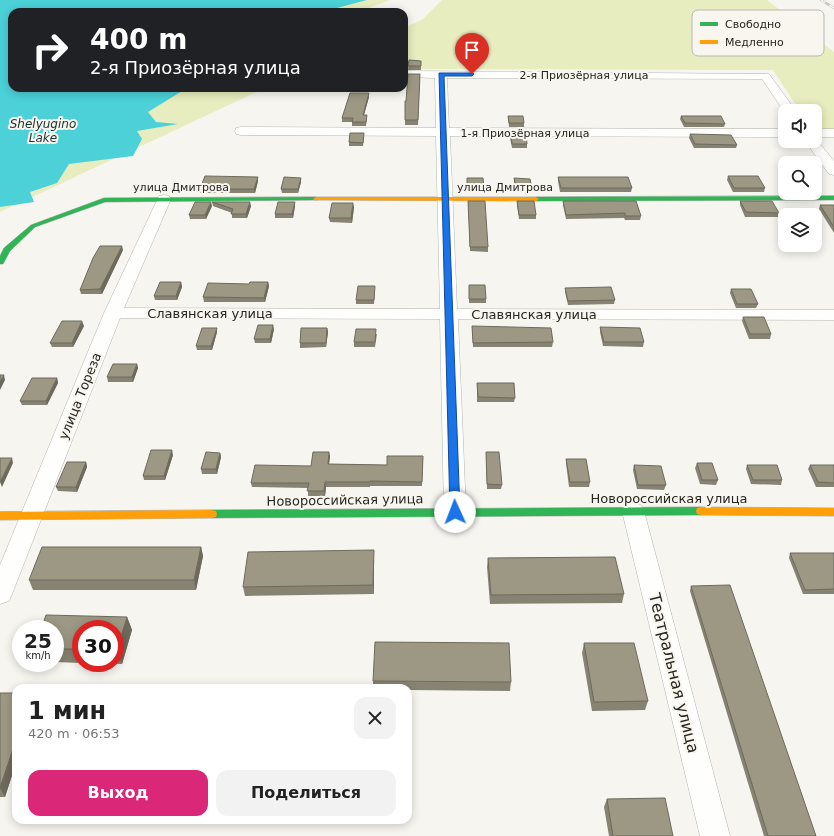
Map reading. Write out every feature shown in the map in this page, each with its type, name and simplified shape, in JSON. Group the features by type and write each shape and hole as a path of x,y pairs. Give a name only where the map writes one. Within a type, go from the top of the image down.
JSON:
{"street":[{"name":"2-я Приозёрная улица","path":"408,74 765,76 785,104"},
{"path":"441,74 455,512"},
{"name":"1-я Приозёрная улица","path":"241,131 778,133"},
{"path":"822,133 834,133"},
{"path":"817,148 834,171"},
{"name":"улица Дмитрова","path":"0,262 7,250 33,226 104,200 834,198"},
{"name":"улица Тореза","path":"0,594 113,312 164,200"},
{"name":"Славянская улица","path":"113,312 834,315"},
{"name":"Новороссийская улица","path":"0,516 633,511 834,512"},
{"name":"Театральная улица","path":"633,511 716,836"}],"green space":[{"name":"Shelyugino Lake","path":"0,0 390,0 369,8 8,8 8,92 256,92 0,212"},
{"path":"442,0 767,0 780,10 692,10 692,56 824,56 824,44 834,52 834,131 822,131 822,104 795,104 773,70 408,69 408,26 423,19"}],"water":[{"name":"Shelyugino Lake","path":"0,0 367,0 337,8 8,8 8,92 180,92 148,112 156,122 178,124 137,131 142,139 133,156 69,164 57,183 30,192 34,202 0,207"}],"building":[{"path":"409,60 421,61 421,66 408,66"},
{"path":"408,74 420,74 418,120 405,120 407,92 408,92"},
{"path":"350,93 369,93 363,115 367,115 366,122 352,122 353,118 342,118"},
{"path":"508,116 523,116 524,123 509,123"},
{"path":"681,116 721,116 725,124 685,123"},
{"path":"350,133 364,133 363,143 349,142"},
{"path":"511,134 526,134 527,144 512,144"},
{"path":"690,134 731,135 737,145 695,144"},
{"path":"205,176 258,177 254,189 200,189"},
{"path":"728,176 758,176 765,188 734,188"},
{"path":"284,177 301,178 298,189 281,189"},
{"path":"558,177 628,177 632,188 561,188"},
{"path":"467,178 483,178 484,188 467,188"},
{"path":"514,178 530,179 532,188 516,188"},
{"path":"468,201 485,201 488,247 470,247"},
{"path":"517,201 534,201 536,215 519,215"},
{"path":"563,201 636,201 641,216 625,216 625,213 566,215"},
{"path":"740,201 772,201 778,213 746,212"},
{"path":"195,202 211,202 205,215 189,215"},
{"path":"212,202 250,202 246,214 231,214 233,209"},
{"path":"278,202 295,202 292,214 275,214"},
{"path":"332,203 353,203 351,218 329,218"},
{"path":"820,205 834,205 834,227 822,208"},
{"path":"100,246 122,246 100,289 80,290 93,258"},
{"path":"160,282 181,282 176,296 154,296"},
{"path":"250,282 268,282 264,298 203,297 208,283 249,284"},
{"path":"469,285 485,285 486,299 469,299"},
{"path":"358,286 375,286 374,300 356,300"},
{"path":"611,287 615,300 568,301 565,288"},
{"path":"731,289 751,289 758,304 737,304"},
{"path":"743,317 764,317 771,334 750,334"},
{"path":"62,321 82,321 72,343 50,343"},
{"path":"258,325 273,325 270,339 254,339"},
{"path":"472,326 551,328 553,342 473,343"},
{"path":"600,327 640,328 644,342 604,342"},
{"path":"202,328 217,328 211,346 196,346"},
{"path":"301,328 327,328 326,343 300,343"},
{"path":"356,329 376,329 375,342 354,342"},
{"path":"113,364 137,364 132,377 107,377"},
{"path":"0,375 4,375 0,382"},
{"path":"32,378 57,378 46,401 20,401"},
{"path":"477,383 514,383 515,398 478,397"},
{"path":"151,450 172,450 164,476 143,476"},
{"path":"206,452 220,453 216,469 201,469"},
{"path":"313,452 329,452 328,464 387,465 387,456 423,456 422,482 325,482 324,491 307,491 309,483 251,483 255,465 311,466"},
{"path":"486,452 499,452 502,485 487,484"},
{"path":"0,458 12,458 0,482"},
{"path":"566,459 586,459 590,482 570,482"},
{"path":"67,462 86,462 76,487 56,487"},
{"path":"697,463 712,463 718,480 702,480"},
{"path":"634,465 661,466 666,485 638,485"},
{"path":"747,465 777,465 782,480 753,480"},
{"path":"810,465 834,465 834,483 818,482"},
{"path":"42,547 201,547 194,580 29,580"},
{"path":"374,550 373,585 243,587 248,552"},
{"path":"790,553 834,553 834,589 805,590"},
{"path":"615,557 624,594 491,595 488,558"},
{"path":"730,585 816,836 768,836 691,586"},
{"path":"46,615 127,617 124,627 124,620 72,620 72,649 64,649 64,620 44,620"},
{"path":"375,642 509,643 511,682 373,681"},
{"path":"584,643 634,643 648,701 594,702"},
{"path":"0,693 12,693 12,752 0,788"},
{"path":"665,798 673,836 613,836 607,799"}],"railway":[{"path":"821,0 834,8"}],"traffic: fast":[{"path":"536,199 834,198"},
{"path":"0,262 7,250 33,226 104,200 316,199"},
{"path":"212,514 701,511"}],"traffic: slow":[{"path":"316,199 536,199"},
{"path":"701,511 834,512"},
{"path":"0,516 212,514"}],"route":[{"path":"455,512 441,74 472,74"}]}
